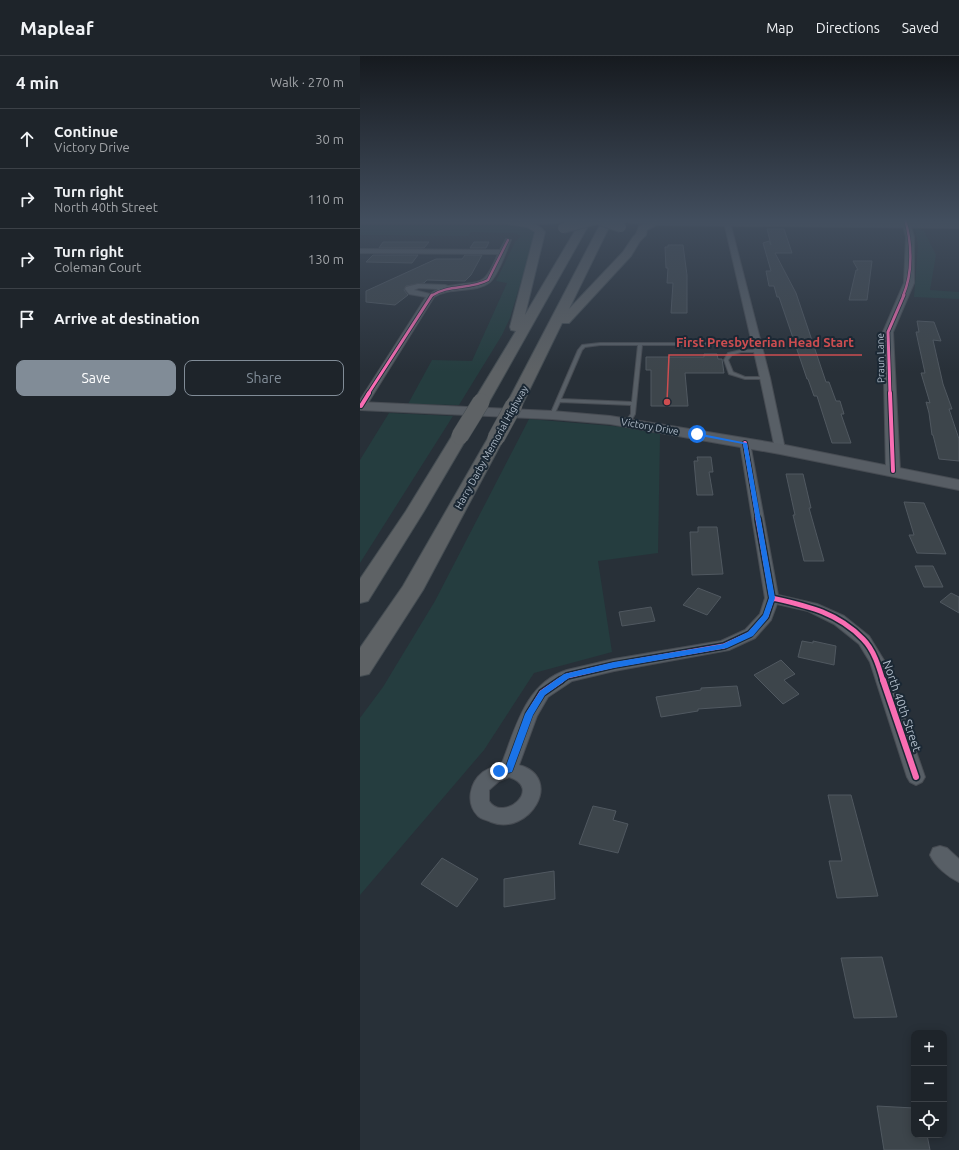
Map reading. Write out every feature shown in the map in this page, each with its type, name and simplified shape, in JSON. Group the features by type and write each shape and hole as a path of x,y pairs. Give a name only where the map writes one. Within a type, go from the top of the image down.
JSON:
{"highway":[{"path":"510,352 532,270"},
{"path":"360,596 415,511 481,402 557,270"},
{"name":"Harry Darby Memorial Highway","path":"360,667 412,590 514,406 582,270"},
{"path":"548,339 612,270"}],"main road":[{"name":"Victory Drive","path":"361,406 420,410 552,415 628,422 780,449 959,485"}],"street":[{"path":"361,406 431,296 436,292 452,288 480,284 489,279 494,270"},
{"path":"738,270 765,378 780,449"},
{"name":"Praun Lane","path":"893,471 888,332 909,283 909,270"},
{"path":"431,296 412,292 409,289 418,286 452,288"},
{"path":"509,769 529,714 542,693 567,676 614,665 724,646 750,634 766,616 772,598 745,443"},
{"name":"North 40th Street","path":"772,598 812,607 839,620 864,640 877,662 916,777"},
{"path":"940,855 959,872"}],"lane":[{"path":"552,415 580,350 584,346 600,344 757,348"},
{"path":"628,422 633,414 640,345"},
{"path":"757,348 730,354 726,360 731,373 744,378 765,378"},
{"path":"559,400 634,404"}],"green space":[{"path":"501,270 524,270 510,318 502,335 459,405 408,404 432,360 472,361 507,283 496,281"},
{"path":"916,270 933,270 930,290 959,292 959,299 914,297"},
{"path":"389,413 453,416 360,563 360,460"},
{"path":"529,419 624,427 660,434 658,553 598,561 612,652 534,673 484,750 360,895 360,718 383,687 435,601"}],"building":[{"path":"412,270 474,270 465,281 427,280 424,283 406,286 404,290 408,295 395,305 366,302 366,291"},
{"path":"668,270 686,270 687,313 671,313 673,283 667,283"},
{"path":"784,270 796,293 826,382 829,382 836,401 840,401 844,414 841,414 851,443 832,443 817,396 814,396 807,379 779,297 777,297 774,286 769,286 766,271"},
{"path":"856,270 871,270 867,300 849,300"},
{"path":"917,321 934,322 941,341 933,340 943,384 952,409 949,409 959,439 959,461 939,459 932,435 926,402 930,403 921,373 925,373 916,332 919,332"},
{"path":"704,354 717,354 718,359 722,359 724,373 685,373 688,406 651,406 651,370 646,370 646,357 704,357"},
{"path":"697,457 711,457 713,472 709,472 713,495 697,495 694,461 698,461"},
{"path":"786,474 803,474 811,508 809,508 824,561 804,561 793,515 795,515"},
{"path":"904,502 924,503 946,554 917,553 909,535 914,535"},
{"path":"698,527 717,527 723,574 692,575 690,532 698,532"},
{"path":"915,566 933,566 943,587 924,587"},
{"path":"698,588 721,597 707,615 683,605"},
{"path":"951,593 959,597 959,613 940,602"},
{"path":"651,607 655,621 622,626 619,612"},
{"path":"802,641 813,643 813,641 836,646 834,665 798,657"},
{"path":"781,660 795,674 784,680 799,694 783,704 754,675"},
{"path":"737,686 741,706 698,709 698,711 661,717 656,697 701,690 701,688"},
{"path":"828,795 851,795 878,896 837,898 829,861 842,861"},
{"path":"593,806 616,811 613,820 628,824 618,853 579,844"},
{"path":"442,858 478,879 457,907 421,884"},
{"path":"554,871 555,899 504,907 504,879"},
{"path":"882,957 897,1017 854,1018 841,958"},
{"path":"877,1106 911,1108 911,1138 928,1138 930,1150 884,1150"}],"cycle path":[{"path":"361,406 431,296 444,289 482,284 488,280 494,270"},
{"path":"893,471 888,332 909,283 909,270"},
{"path":"509,769 529,714 542,693 567,676 614,665 724,646 750,634 766,616 772,598 745,443"},
{"path":"772,598 812,607 839,620 864,640 877,662 916,777"}],"place":[{"name":"First Presbyterian Head Start","path":"667,402"}],"route":[{"path":"499,771 509,769 529,714 542,693 567,676 614,665 724,646 750,634 766,616 772,598 745,443 697,434"}]}
